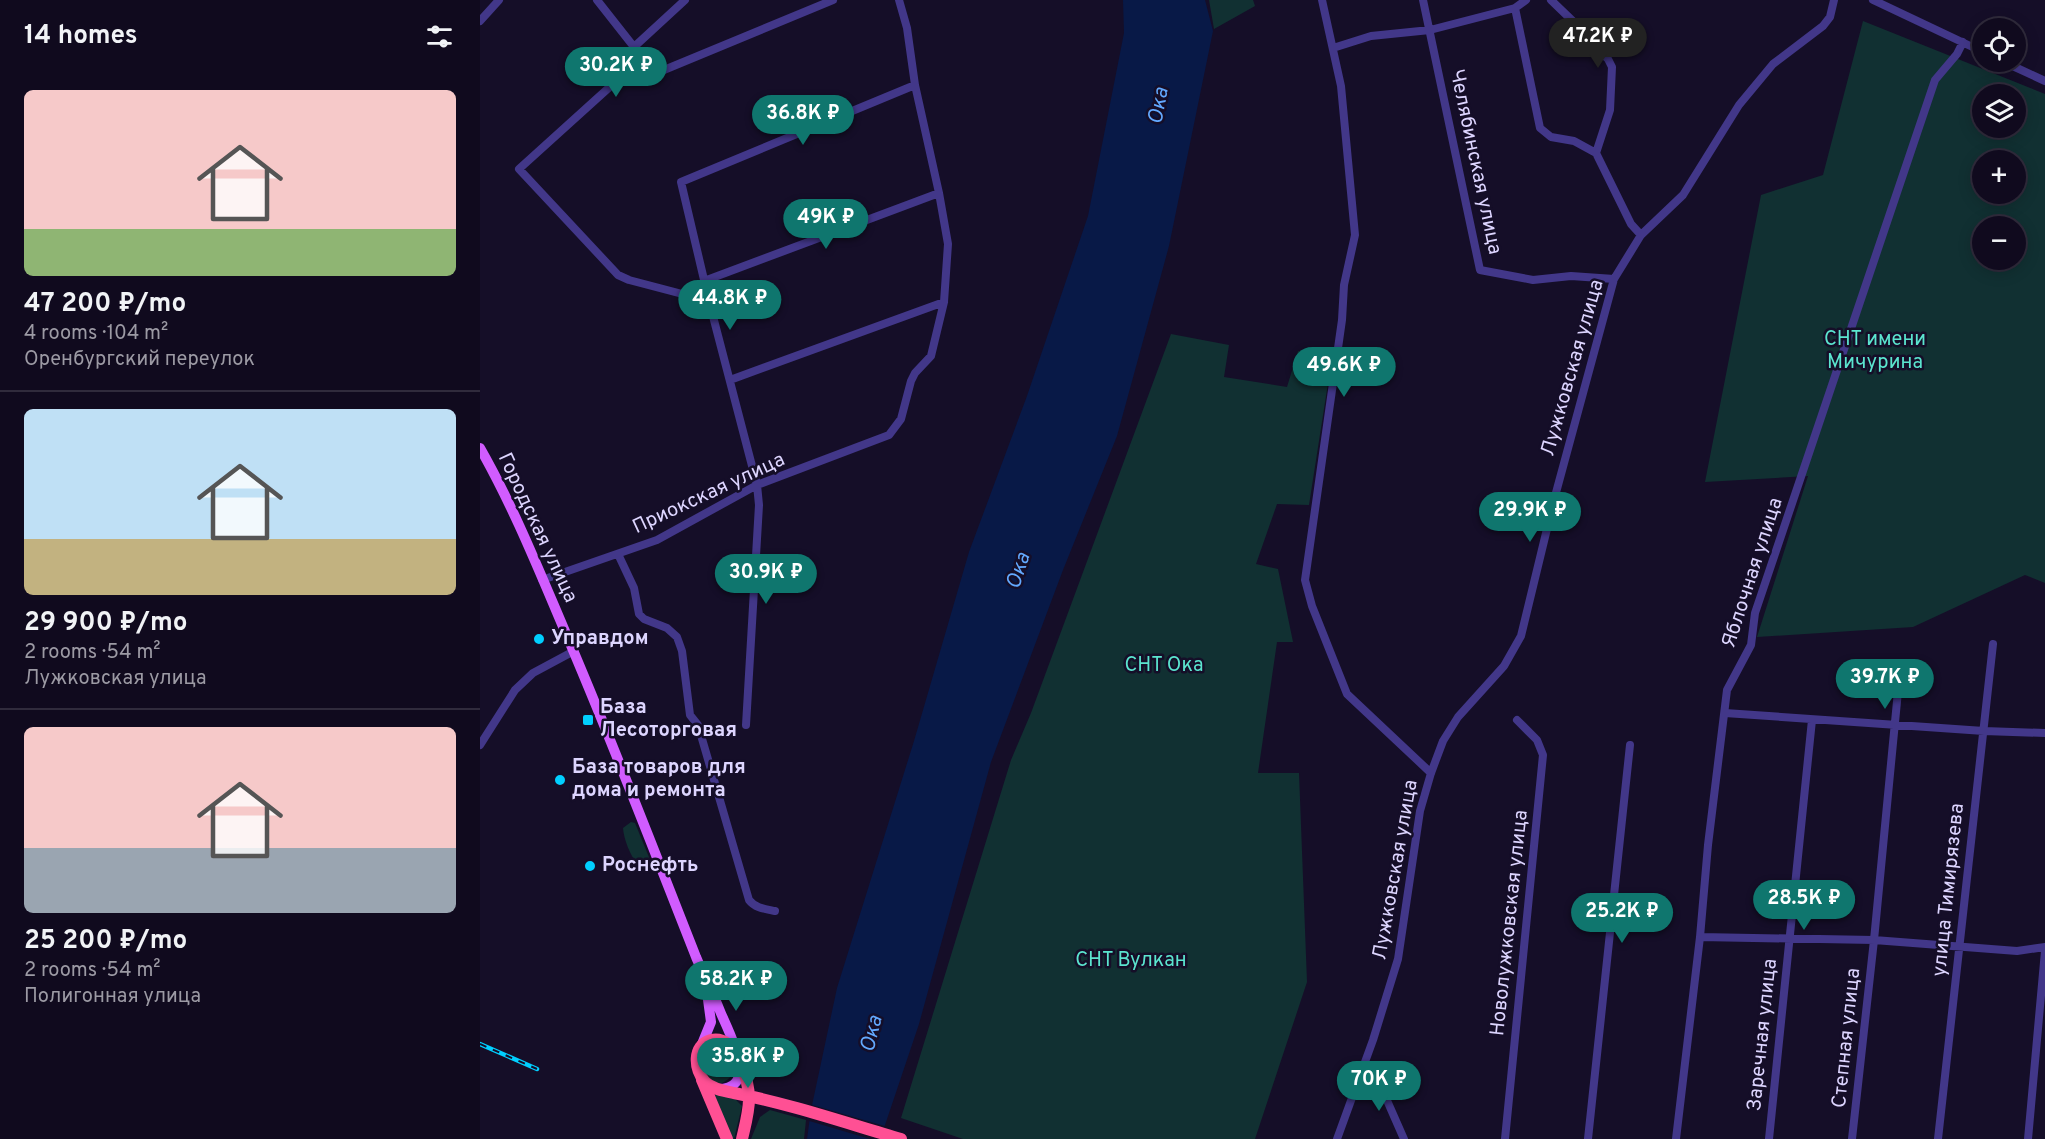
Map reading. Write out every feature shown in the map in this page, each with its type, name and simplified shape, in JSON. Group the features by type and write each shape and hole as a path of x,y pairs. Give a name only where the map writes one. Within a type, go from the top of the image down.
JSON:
{"highway":[{"path":"727,1139 696,1063 699,1050 707,1042 716,1040 730,1047 755,1088 774,1102"},
{"path":"742,1136 749,1096 745,1073"},
{"path":"701,1076 705,1082 716,1089 774,1102 901,1139"},
{"path":"742,1136 750,1114 758,1104 774,1102"}],"main road":[{"name":"Городская улица","path":"480,448 512,510 574,651 738,1057"},
{"path":"699,1050 711,1022 705,980"},
{"path":"716,1089 724,1089 735,1083 740,1072 738,1057"}],"street":[{"path":"480,21 499,0"},
{"path":"597,0 634,47 646,77 833,0"},
{"path":"685,0 634,47 613,84 519,169 618,275 709,301"},
{"path":"730,380 944,302 948,244 915,86 907,28 899,0"},
{"path":"1322,0 1341,86 1355,235 1344,285 1340,329 1305,580 1311,606 1347,694 1431,773"},
{"name":"Челябинская улица","path":"1423,0 1480,270 1533,280 1572,276 1614,279"},
{"path":"1333,48 1371,36 1430,30 1515,8 1526,0"},
{"path":"1551,0 1581,29 1589,43 1608,59 1612,67 1610,110 1596,153"},
{"name":"Лужковская улица","path":"1337,1139 1398,959 1420,811 1431,773 1443,741 1458,717 1503,666 1521,636 1554,500 1614,279 1641,235 1683,195 1739,105 1773,64 1823,26 1830,17 1834,0"},
{"path":"1874,0 1972,46"},
{"path":"1515,8 1540,128 1551,137 1574,141 1596,153 1631,224 1641,235"},
{"name":"Яблочная улица","path":"1676,1139 1727,690 1751,645 1755,613 1935,80 1957,54 1963,42"},
{"path":"2026,72 2045,81"},
{"path":"746,725 759,505 757,485 681,182 915,86"},
{"path":"704,281 939,194"},
{"name":"Приокская улица","path":"542,580 657,540 757,485 889,435 901,419 915,373 930,356 944,302"},
{"path":"618,554 634,588 639,614 644,619 667,628 677,637 682,651 690,715 698,725 749,900 753,905 774,911"},
{"name":"улица Тимирязева","path":"1938,1139 1993,644"},
{"path":"480,745 514,690 533,673 574,651"},
{"name":"Степная улица","path":"1852,1139 1898,691"},
{"path":"1725,713 1984,731 2045,733"},
{"name":"Новолужковская улица","path":"1505,1139 1543,755 1537,740 1517,720"},
{"name":"Заречная улица","path":"1769,1139 1812,720"},
{"path":"1588,1139 1630,745"},
{"path":"1700,937 1874,940 2017,951 2045,947"},
{"path":"2028,1139 2045,951"},
{"path":"1359,1078 1382,1089 1404,1139"}],"green space":[{"path":"1209,0 1253,0 1255,6 1214,29"},
{"name":"СНТ имени Мичурина","path":"1863,21 1972,65 1972,72 1990,72 2020,84 1972,84 1972,138 2026,138 2026,86 2045,94 2045,583 2025,575 1913,627 1757,637 1808,476 1705,482 1761,195 1823,175"},
{"path":"1171,334 1229,345 1224,377 1287,387 1298,351 1333,351 1309,505 1277,504 1256,564 1278,569 1293,642 1277,642 1258,773 1299,773 1307,982 1255,1139 963,1139 901,1118 1011,760 1031,713"},
{"path":"631,822 635,823 651,862 642,866 638,865 632,857 625,837 623,828"},
{"path":"715,1044 727,1051 734,1062 733,1073 722,1083 712,1081 706,1075 702,1056 709,1046"},
{"path":"716,1094 734,1098 742,1106 734,1139 713,1098"},
{"path":"770,1110 806,1120 804,1139 751,1139 760,1117"}],"water":[{"name":"Ока","path":"1123,0 1205,0 1213,31 1169,246 1117,436 1063,570 991,762 919,1024 884,1128 884,1139 807,1139 837,988 914,741 969,552 1027,396 1088,216 1124,33"}],"pier":[{"path":"809,1104 888,1127 887,1139 870,1139 806,1120"}],"railway":[{"path":"480,1044 537,1069"}],"place":[{"name":"Управдом","path":"539,639"},
{"name":"База Лесоторговая","path":"588,720"},
{"name":"База товаров для дома и ремонта","path":"560,780"},
{"name":"Роснефть","path":"590,866"}],"park label":[{"name":"СНТ Ока","path":"1164,666"},
{"name":"СНТ Вулкан","path":"1131,961"}]}
